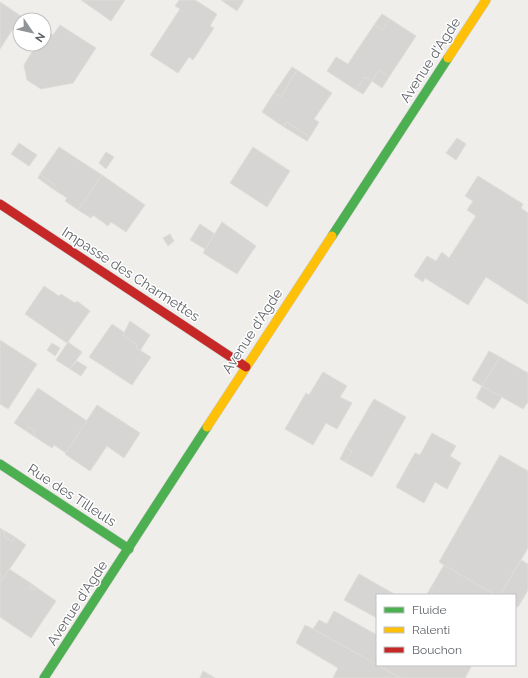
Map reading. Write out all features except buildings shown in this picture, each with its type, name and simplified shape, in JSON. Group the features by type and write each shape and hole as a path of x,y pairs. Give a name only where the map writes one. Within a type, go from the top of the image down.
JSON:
{"main road":[{"name":"Avenue d'Agde","path":"44,678 486,0"},
{"name":"Impasse des Charmettes","path":"0,204 246,367"},
{"name":"Rue des Tilleuls","path":"0,464 129,549"}],"traffic: fast":[{"path":"332,236 448,58"},
{"path":"44,678 207,427"},
{"path":"0,464 129,549"}],"traffic: slow":[{"path":"448,58 486,0"},
{"path":"207,427 332,236"}],"traffic: jam":[{"path":"0,204 246,367"}]}
